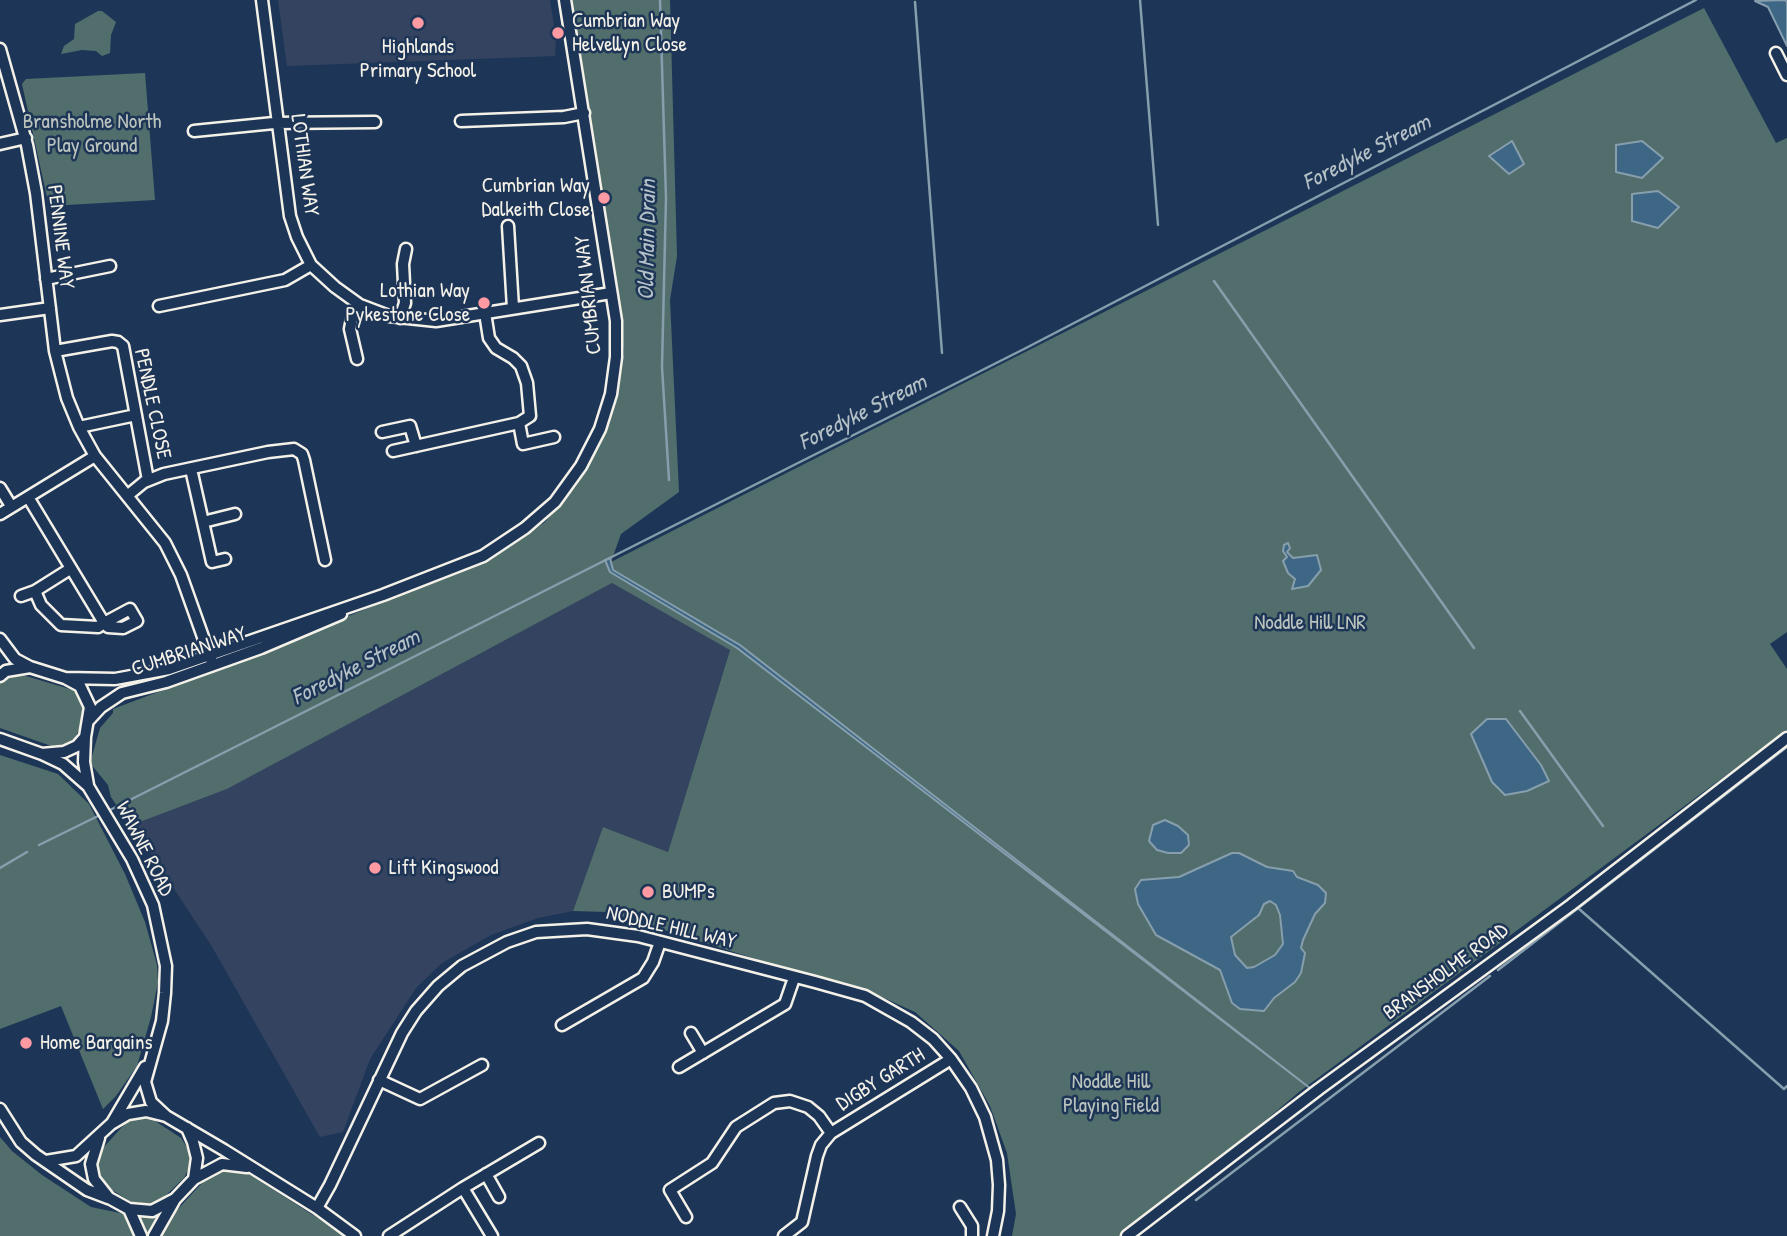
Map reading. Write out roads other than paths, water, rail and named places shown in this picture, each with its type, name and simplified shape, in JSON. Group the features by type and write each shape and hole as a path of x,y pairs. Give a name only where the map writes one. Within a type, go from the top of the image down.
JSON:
{"street":[{"name":"LOTHIAN WAY","path":"262,0 290,216 296,237 311,265 335,287 360,305 400,318 436,321 611,292"},
{"name":"CUMBRIAN WAY","path":"65,678 115,679 170,669 212,660 299,632 383,595 483,556 525,528 555,502 581,466 600,429 611,394 617,358 611,292 565,0"},
{"name":"PENNINE WAY","path":"0,48 26,138 36,193 55,351 66,398 95,456 165,543 181,575 212,660"},
{"path":"1776,52 1787,75"},
{"path":"461,121 564,117 584,113"},
{"path":"194,131 279,124 375,122"},
{"path":"0,144 26,138"},
{"path":"508,226 513,308"},
{"path":"400,318 405,303 403,264 406,249"},
{"path":"159,306 285,280 311,265"},
{"path":"46,279 110,266"},
{"path":"357,359 349,329 360,305"},
{"path":"0,315 50,308"},
{"path":"393,450 519,423 530,416 527,383 521,366 496,348 489,338 485,313"},
{"name":"PENDLE CLOSE","path":"55,351 112,341 123,346 148,480"},
{"path":"79,428 136,415"},
{"path":"519,423 523,444 554,437"},
{"path":"382,432 410,426 416,446"},
{"path":"127,496 148,480 164,474 289,448 299,451 304,460 325,560"},
{"path":"0,513 95,456"},
{"path":"191,469 212,562 225,559"},
{"path":"0,488 11,506"},
{"path":"28,497 104,623 98,627 61,625 41,605 35,591"},
{"path":"203,522 235,514"},
{"path":"21,596 35,591 70,569"},
{"path":"0,639 15,659 80,686 90,707 89,720"},
{"name":"CUMBRIAN WAY","path":"89,720 101,707 122,694 166,682 212,660"},
{"path":"0,676 6,671 30,667"},
{"name":"WAWNE ROAD","path":"88,786 84,762 89,720"},
{"path":"42,754 64,752 78,746 85,737"},
{"name":"BRANSHOLME ROAD","path":"1127,1236 1319,1089 1572,905 1787,738"},
{"name":"WAWNE ROAD","path":"0,739 63,764 88,786 132,859 147,891 156,915 166,966 162,1021 145,1082 151,1102 166,1116"},
{"name":"NODDLE HILL WAY","path":"317,1208 402,1033 416,1011 454,972 482,954 536,932 587,929 638,936 865,996 911,1022 933,1039 951,1059 971,1088 985,1117 997,1160 998,1211 993,1236"},
{"path":"562,1025 643,978 653,962 660,942"},
{"path":"679,1067 785,1004 794,978"},
{"path":"691,1033 702,1053"},
{"name":"WAWNE ROAD","path":"111,1124 152,1056"},
{"name":"DIGBY GARTH","path":"784,1236 802,1222 817,1156 821,1145 831,1133 951,1059"},
{"path":"379,1080 420,1099 482,1065"},
{"name":"DIGBY GARTH","path":"686,1217 670,1190 712,1163 736,1127 774,1103 790,1101 808,1107 819,1116 831,1133"},
{"path":"0,1109 21,1142 87,1190 129,1209 152,1211 175,1199"},
{"path":"46,1161 76,1156 111,1124 128,1114 146,1111 166,1116 317,1208 355,1236"},
{"path":"186,1128 197,1158 194,1179"},
{"path":"100,1135 91,1164 94,1179 109,1198"},
{"path":"389,1236 539,1143"},
{"path":"154,1236 175,1199 194,1179 222,1164 251,1168"},
{"path":"486,1174 499,1197"},
{"path":"463,1188 492,1236"},
{"path":"960,1208 972,1226 972,1236"},
{"path":"129,1209 141,1236"}],"waterway":[{"name":"Old Main Drain","path":"660,0 666,198 662,367 669,480"},
{"path":"1140,0 1158,225"},
{"name":"Foredyke Stream","path":"108,811 1024,349 1696,0"},
{"path":"915,2 942,353"},
{"path":"1214,281 1474,648"},
{"path":"1520,711 1603,826"},
{"path":"1498,970 1787,747"},
{"name":"Foredyke Stream","path":"39,845 102,814"},
{"name":"Foredyke Stream","path":"0,868 27,852"},
{"path":"1578,908 1784,1089 1787,1086"},
{"path":"1196,1200 1490,976"}],"place":[{"name":"Highlands Primary School","path":"418,23"},
{"name":"Cumbrian Way Helvellyn Close","path":"558,33"},
{"name":"Cumbrian Way Dalkeith Close","path":"604,198"},
{"name":"Lothian Way Pykestone Close","path":"484,303"},
{"name":"Lift Kingswood","path":"375,868"},
{"name":"BUMPs","path":"648,892"},
{"name":"Home Bargains","path":"26,1043"}],"park label":[{"name":"Bransholme North Play Ground","path":"92,134"},
{"name":"Noddle Hill LNR","path":"1310,623"},
{"name":"Noddle Hill Playing Field","path":"1111,1094"}]}
